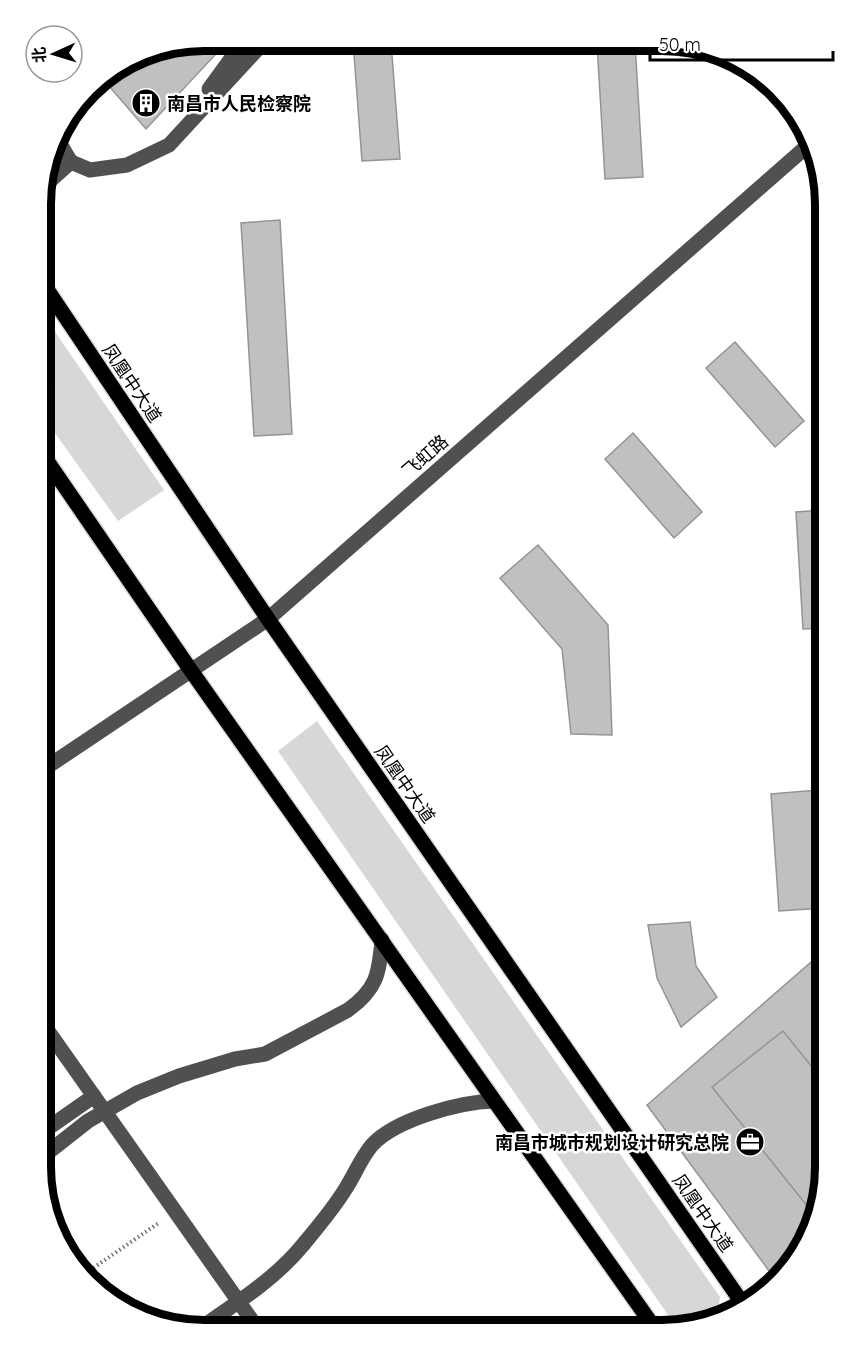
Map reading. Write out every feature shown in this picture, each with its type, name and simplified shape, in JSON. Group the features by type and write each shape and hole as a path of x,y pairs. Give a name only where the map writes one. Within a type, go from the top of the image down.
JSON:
{"main road":[{"name":"凤凰中大道","path":"51,295 268,620 740,1299"},
{"path":"51,465 192,672 649,1320"}],"street":[{"path":"169,145 237,51"},
{"path":"62,147 71,162 90,170 128,165 169,145 256,51"},
{"name":"飞虹路","path":"51,764 268,620 804,149"},
{"path":"53,178 71,162"},
{"path":"51,1150 88,1121 136,1093 179,1076 235,1059 265,1054 348,1010 359,1002 378,976 382,940"},
{"path":"51,1035 175,1211 233,1305 245,1320"},
{"path":"51,1125 94,1096"},
{"path":"212,1320 301,1248 346,1188 374,1144 393,1131 424,1116 471,1101 494,1101"}],"path":[{"path":"91,1269 175,1211"}],"shaded area":[{"path":"51,326 164,490 118,521 51,428"},
{"path":"317,721 720,1297 718,1309 692,1317 671,1320 278,751"}],"building":[{"name":"南昌市人民检察院","path":"194,51 219,51 146,129 108,85 136,67 155,59"},
{"path":"354,51 392,51 400,159 362,161"},
{"path":"597,51 635,51 643,177 605,179"},
{"path":"280,220 292,434 254,436 241,223"},
{"path":"735,342 804,421 775,447 706,368"},
{"path":"633,433 702,512 674,538 605,459"},
{"path":"815,511 815,628 803,629 796,512"},
{"path":"538,545 608,625 612,735 571,734 562,649 500,578"},
{"path":"815,790 815,909 779,911 771,794"},
{"path":"690,922 696,966 717,997 681,1027 657,978 648,925"},
{"name":"南昌市城市规划设计研究总院","path":"815,959 815,1177 807,1216 799,1235 771,1274 647,1105"},
{"path":"783,1031 815,1071 815,1177 809,1208 712,1087"}],"place":[{"name":"南昌市人民检察院","path":"146,103"},
{"name":"南昌市城市规划设计研究总院","path":"750,1142"}]}
